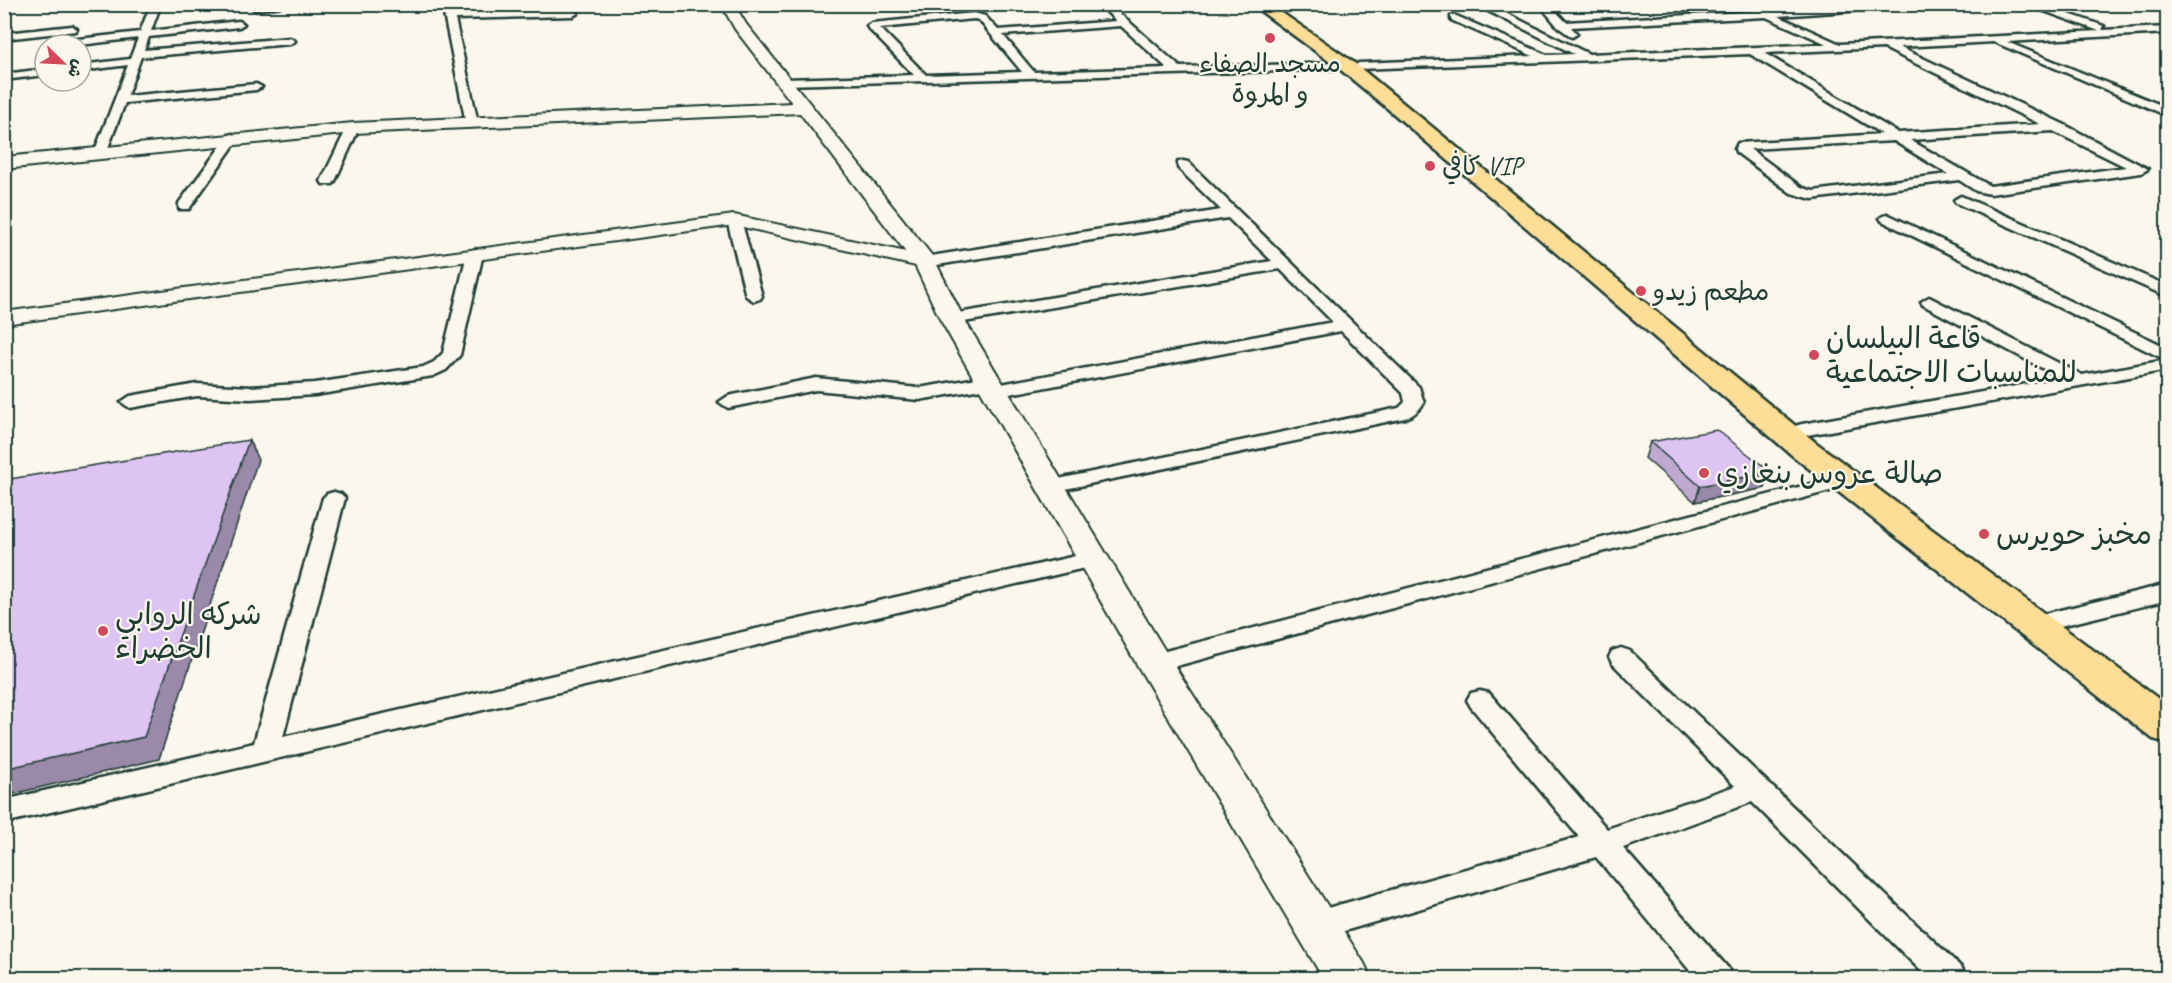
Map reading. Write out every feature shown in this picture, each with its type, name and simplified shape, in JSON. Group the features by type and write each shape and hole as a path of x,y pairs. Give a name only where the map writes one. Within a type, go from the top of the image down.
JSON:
{"main road":[{"path":"727,4 740,26 925,261 952,319 1093,560 1348,978"},
{"path":"1258,4 1353,66 1767,419 1845,481 2111,674 2168,706"},
{"path":"1269,4 1353,66 1802,430 2052,620 2168,728"},
{"path":"4,163 233,138 353,128 805,108"}],"street":[{"path":"100,153 146,35 145,23 156,4"},
{"path":"249,4 256,8 290,4"},
{"path":"1103,4 1177,71"},
{"path":"1478,4 1592,57"},
{"path":"1543,4 1592,57"},
{"path":"1745,4 1839,46"},
{"path":"1562,25 1945,4"},
{"path":"2029,4 2112,33"},
{"path":"472,123 448,10 573,13"},
{"path":"922,77 872,26 974,16 982,18 1031,75"},
{"path":"1454,18 1548,59"},
{"path":"995,33 1122,23"},
{"path":"93,41 239,24"},
{"path":"6,36 86,28"},
{"path":"785,82 1548,59 2168,30"},
{"path":"2140,31 2168,41"},
{"path":"1992,39 2168,113"},
{"path":"93,66 137,58 290,40"},
{"path":"1752,50 1961,176 1990,190 2141,169 2059,127 1884,45"},
{"path":"4,77 33,73"},
{"path":"119,100 256,87"},
{"path":"1961,176 1812,195 1796,190 1741,149 1743,146 2059,127"},
{"path":"328,181 353,128"},
{"path":"184,206 233,138"},
{"path":"1051,486 1405,412 1415,403 1412,391 1183,165"},
{"path":"1961,200 2168,292"},
{"path":"4,318 734,220 925,261 1232,213"},
{"path":"1887,218 2168,355"},
{"path":"734,220 754,296"},
{"path":"130,402 197,390 250,393 315,389 427,372 440,366 451,355 475,254"},
{"path":"952,319 1283,264"},
{"path":"1929,302 2078,380"},
{"path":"728,402 816,384 835,384 919,394 992,386 1346,326"},
{"path":"1802,430 2168,364"},
{"path":"1154,663 1845,481"},
{"path":"265,752 334,498"},
{"path":"4,812 1093,560"},
{"path":"2052,620 2168,592"},
{"path":"1621,657 1950,978"},
{"path":"1479,699 1599,844 1716,978"},
{"path":"1317,925 1599,844 1755,790"}],"building":[{"path":"1717,430 1771,472 1700,486 1650,442"},
{"name":"شركه الروابي الخضراء","path":"249,440 144,737 4,769 4,480"}],"place":[{"name":"مسجد الصفاء و المروة","path":"1270,38"},
{"name":"كافي VIP","path":"1430,166"},
{"name":"مطعم زيدو","path":"1641,291"},
{"name":"قاعة البيلسان للمناسبات الاجتماعية","path":"1814,355"},
{"name":"صالة عروس بنغازي","path":"1704,473"},
{"name":"مخبز حويرس","path":"1984,534"},
{"name":"شركه الروابي الخضراء","path":"103,631"}]}
